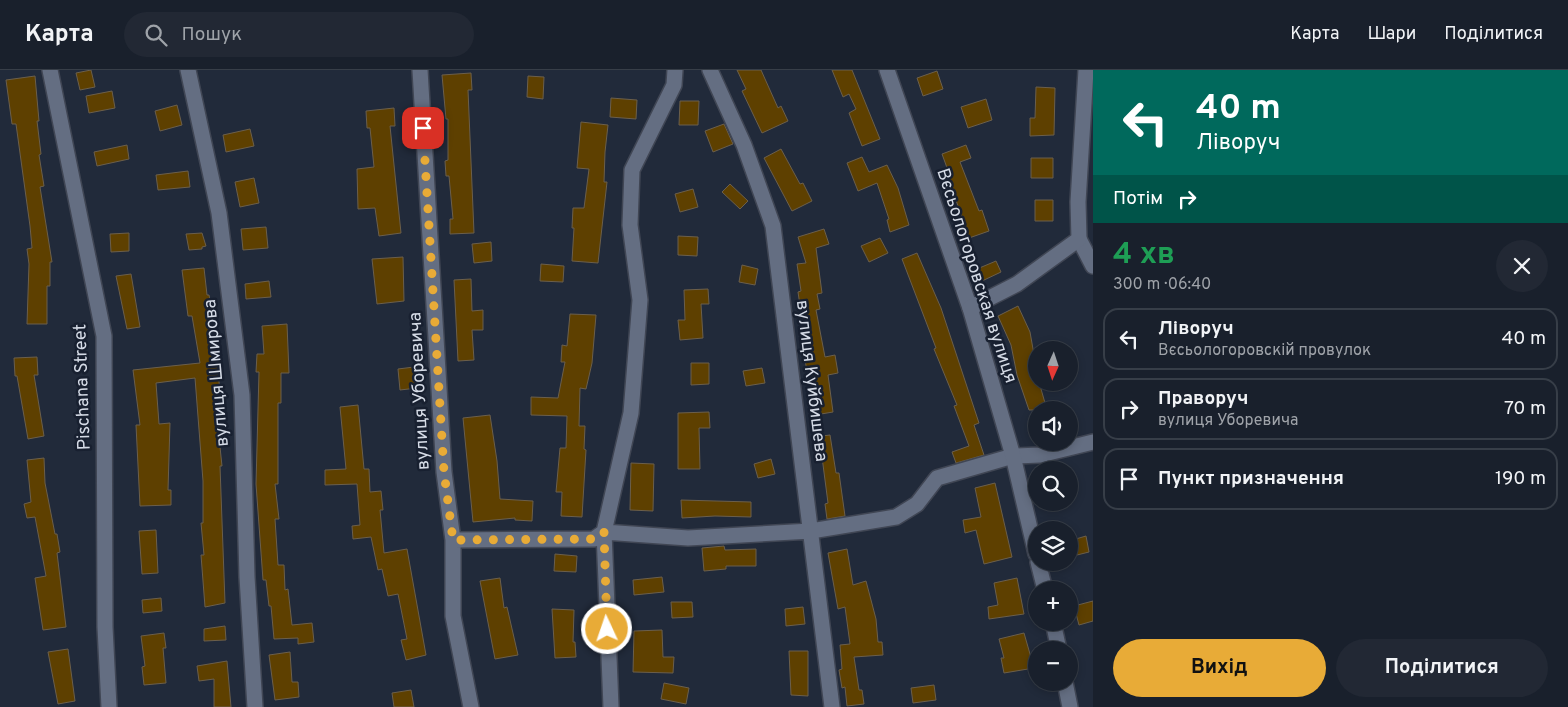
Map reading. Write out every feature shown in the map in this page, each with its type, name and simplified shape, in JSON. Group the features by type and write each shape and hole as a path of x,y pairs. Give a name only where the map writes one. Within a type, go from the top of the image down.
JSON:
{"street":[{"name":"Pischana Street","path":"50,70 104,336 105,627 109,707"},
{"name":"вулиця Шмирова","path":"188,70 219,213 242,395 247,576 255,707"},
{"name":"вулиця Уборевича","path":"420,70 444,472 453,540 453,616 471,707"},
{"path":"611,707 604,532 632,403 640,300 630,225 632,170 674,85 675,70"},
{"name":"вулиця Куйбишева","path":"710,70 744,145 773,226 832,707"},
{"name":"Вєсьологоровская вулиця","path":"887,70 970,308 1013,456 1028,521"},
{"path":"1086,70 1078,202 1079,239 1093,266"},
{"path":"970,308 1016,284 1079,239"},
{"path":"453,540 594,539 604,532 688,538 811,531 896,517 917,504 937,478 1013,456 1040,456 1093,442"},
{"path":"1067,691 1070,707"}],"building":[{"path":"91,70 95,87 80,90 76,73"},
{"path":"737,70 761,70 778,108 781,106 788,121 762,133 742,91 746,89"},
{"path":"832,70 852,70 880,139 862,146 849,113 856,109 849,94 843,97"},
{"path":"937,71 943,89 923,96 917,78"},
{"path":"471,73 472,90 468,90 474,233 450,234 450,219 453,219 449,176 446,176 445,161 448,160 448,119 446,119 442,75"},
{"path":"35,76 41,154 39,155 44,186 40,187 52,262 50,262 50,286 47,286 47,324 27,324 29,264 27,249 32,248 16,124 12,124 6,80"},
{"path":"528,76 544,77 543,99 527,97"},
{"path":"1036,87 1055,88 1054,135 1030,136 1030,118 1035,118"},
{"path":"112,91 115,108 89,113 86,96"},
{"path":"611,98 637,100 636,119 610,117"},
{"path":"986,99 992,120 968,128 961,107"},
{"path":"680,101 699,101 698,125 679,125"},
{"path":"177,105 182,125 160,131 155,111"},
{"path":"394,108 395,126 390,126 401,233 379,236 375,208 358,209 357,169 374,167 370,128 367,128 366,111"},
{"path":"581,122 608,125 604,182 607,182 598,263 572,261 573,208 584,208 589,169 577,168"},
{"path":"724,124 733,144 713,152 705,131"},
{"path":"250,129 254,146 226,152 223,135"},
{"path":"127,145 129,159 97,166 94,152"},
{"path":"966,145 971,158 960,162 979,211 982,210 989,231 969,238 942,154"},
{"path":"781,149 800,184 803,183 812,201 792,211 764,158"},
{"path":"862,157 869,172 887,165 898,188 909,225 890,232 887,220 889,219 877,183 858,191 847,163"},
{"path":"1031,158 1053,158 1053,178 1031,178"},
{"path":"188,171 190,187 158,190 156,175"},
{"path":"254,178 259,203 240,207 235,182"},
{"path":"730,184 748,201 740,209 722,192"},
{"path":"693,189 698,207 680,212 675,194"},
{"path":"1035,200 1053,200 1053,221 1035,221"},
{"path":"266,227 268,248 243,250 241,229"},
{"path":"824,229 829,244 816,248 822,293 817,294 820,309 816,310 825,357 835,355 838,373 828,375 833,412 815,415 805,360 808,360 798,292 801,291 797,264 806,263 798,237"},
{"path":"129,233 129,251 111,252 110,234"},
{"path":"202,233 206,246 202,247 202,249 189,250 186,234"},
{"path":"678,236 698,237 697,256 678,255"},
{"path":"880,238 888,253 869,262 861,246"},
{"path":"491,242 492,261 474,263 472,244"},
{"path":"917,253 941,308 979,423 974,425 984,455 956,463 952,452 969,446 954,406 957,405 934,349 936,348 902,259"},
{"path":"403,257 404,301 377,304 372,259"},
{"path":"996,261 1001,272 982,281 977,269"},
{"path":"541,264 564,266 563,282 540,281"},
{"path":"742,265 758,269 755,285 739,282"},
{"path":"204,268 207,295 209,295 218,343 215,343 221,401 220,447 222,466 220,466 225,603 205,607 201,555 204,555 201,523 203,523 203,481 195,378 156,383 159,424 170,423 168,490 171,490 171,505 140,506 136,425 140,425 133,370 200,363 192,316 188,316 182,270"},
{"path":"131,274 140,327 127,329 116,276"},
{"path":"471,279 472,311 483,310 483,330 472,330 474,360 458,361 454,280"},
{"path":"269,281 271,297 246,299 245,284"},
{"path":"708,289 709,304 701,304 703,338 680,340 678,320 685,320 684,290"},
{"path":"1018,306 1030,332 1032,341 1028,341 1028,391 1042,391 1044,401 1028,401 1028,407 1017,375 1011,345 998,316"},
{"path":"570,314 596,315 592,363 586,389 580,388 579,426 585,426 584,449 586,450 582,517 561,516 562,492 556,492 560,448 566,448 567,416 531,415 531,397 558,398 565,362 561,362 562,345 567,346"},
{"path":"287,324 289,373 281,373 281,403 278,403 278,484 275,484 279,519 275,519 278,565 284,565 285,590 288,589 292,625 312,623 314,642 298,644 298,638 274,639 271,606 269,606 266,580 263,580 256,484 259,372 256,372 257,354 264,354 262,326"},
{"path":"37,357 38,375 34,375 44,436 28,439 17,376 15,376 14,358"},
{"path":"691,363 709,363 709,384 691,385"},
{"path":"414,367 417,388 400,390 398,369"},
{"path":"762,368 765,383 746,386 743,371"},
{"path":"358,405 364,469 369,469 370,492 381,491 383,510 380,510 384,553 407,549 426,655 406,660 401,640 407,639 398,594 388,596 382,569 378,570 371,537 353,539 352,526 360,525 357,484 325,485 325,470 346,469 340,407"},
{"path":"709,412 710,428 699,428 700,469 678,469 678,413"},
{"path":"490,415 497,461 500,499 533,501 532,521 515,520 515,518 473,522 463,418"},
{"path":"830,435 836,473 839,473 845,516 827,519 825,504 828,503 822,457 817,458 814,437"},
{"path":"44,458 45,483 60,552 57,553 66,627 43,630 35,578 46,576 35,517 27,518 24,504 31,502 27,460"},
{"path":"771,459 775,474 758,478 754,464"},
{"path":"631,463 654,464 653,511 630,510"},
{"path":"995,483 1012,557 984,564 976,530 965,533 963,520 981,517 975,488"},
{"path":"681,500 751,502 751,517 715,516 682,518"},
{"path":"156,530 158,573 142,574 139,531"},
{"path":"1086,536 1089,552 1078,555 1078,538"},
{"path":"724,546 725,550 756,549 756,566 726,566 726,569 704,571 702,548"},
{"path":"847,549 853,585 866,581 876,619 878,642 882,642 883,655 854,657 859,690 862,690 864,704 847,706 845,687 842,688 839,670 842,669 840,645 850,644 845,607 838,609 828,553"},
{"path":"555,554 577,556 576,572 554,571"},
{"path":"662,577 664,592 634,595 633,580"},
{"path":"500,578 504,608 507,607 518,655 495,659 480,581"},
{"path":"1017,578 1024,614 989,619 988,607 998,605 994,583"},
{"path":"161,598 162,611 143,613 142,600"},
{"path":"1093,601 1093,621 1079,625 1078,605"},
{"path":"671,602 692,602 693,617 672,618"},
{"path":"803,607 805,624 786,626 785,609"},
{"path":"552,609 574,610 573,642 575,642 576,657 555,658"},
{"path":"225,626 226,640 204,641 204,629"},
{"path":"662,630 663,657 674,657 673,673 633,672 634,631"},
{"path":"164,633 166,648 163,648 166,683 144,685 142,667 145,666 141,636"},
{"path":"1024,633 1028,647 1028,669 1004,673 1001,658 1004,658 999,639"},
{"path":"68,649 75,701 58,704 48,652"},
{"path":"789,651 808,651 808,696 791,695"},
{"path":"290,652 292,682 298,682 299,697 275,700 269,655"},
{"path":"227,661 231,707 214,707 214,679 199,681 197,666"},
{"path":"664,683 689,688 686,704 661,699"},
{"path":"934,685 936,700 913,703 911,688"},
{"path":"411,690 414,707 394,707 392,693"}],"route":[{"path":"423,128 444,472 453,540 594,539 604,532 607,629"}]}
